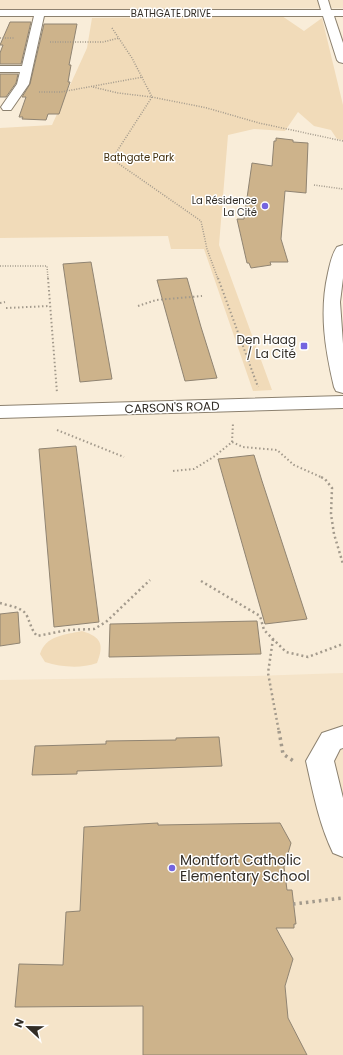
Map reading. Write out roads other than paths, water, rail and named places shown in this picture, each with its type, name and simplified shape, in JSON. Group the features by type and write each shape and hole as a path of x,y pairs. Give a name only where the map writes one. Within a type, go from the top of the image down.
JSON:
{"street":[{"path":"323,0 343,60"},
{"name":"BATHGATE DRIVE","path":"0,13 343,13"},
{"path":"7,107 22,84 40,14"},
{"path":"0,69 27,69"},
{"path":"343,250 334,278 331,300 331,322 334,347 343,386"},
{"name":"CARSON'S ROAD","path":"0,412 343,402"},
{"path":"343,737 331,741 320,761 331,806 343,844"}],"place":[{"name":"La Résidence La Cité","path":"265,206"},
{"name":"Den Haag / La Cité","path":"304,346"},
{"name":"Montfort Catholic Elementary School","path":"172,868"}],"park label":[{"name":"Bathgate Park","path":"139,157"}]}
